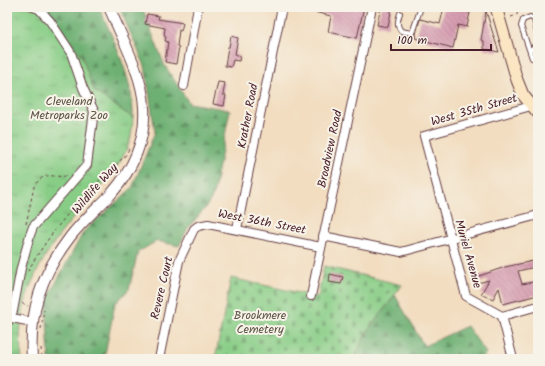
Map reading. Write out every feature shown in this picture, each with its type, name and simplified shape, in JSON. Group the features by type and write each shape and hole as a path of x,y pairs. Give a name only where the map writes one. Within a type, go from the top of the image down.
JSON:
{"main road":[{"path":"496,7 522,95 534,110"}],"street":[{"path":"32,322 8,319 13,311 21,268 30,235 33,227 87,165 94,111 83,88 71,52 50,21 39,9 33,7"},
{"name":"Wildlife Way","path":"32,359 32,322 35,307 47,273 58,253 71,236 122,180 132,166 144,127 144,106 140,84 109,7"},
{"path":"184,86 198,7"},
{"name":"Krather Road","path":"237,229 282,7"},
{"name":"Broadview Road","path":"311,296 372,7"},
{"name":"West 35th Street","path":"424,136 534,110"},
{"name":"Muriel Avenue","path":"424,136 466,296 502,316"},
{"path":"323,236 401,252 538,216"},
{"name":"West 36th Street","path":"198,226 208,224 321,247"},
{"name":"Revere Court","path":"159,359 179,262 190,235 198,226"},
{"path":"513,359 502,316 538,306"}],"lane":[{"path":"400,13 398,21 399,28 401,31 412,33 421,7"},
{"path":"530,51 537,42 538,38 534,19 530,17 523,20 521,26 532,58"}],"path":[{"path":"511,17 517,15 518,7"},
{"path":"47,176 50,174 61,177 69,176"},
{"path":"40,308 44,309 41,329"},
{"path":"41,347 42,359"}],"green space":[{"name":"Cleveland Metroparks Zoo","path":"7,7 99,7 123,66 128,82 133,114 130,140 116,169 59,236 46,255 36,274 22,314 20,336 22,359 7,359"},
{"path":"46,7 99,7 117,47 127,75 133,118 94,91 82,57"},
{"path":"119,7 142,7 164,64 189,103 230,110 213,196 206,207 188,228 179,246 157,241 138,252 129,289 115,304 104,359 49,359 46,301 84,231 132,188 155,132 145,66"},
{"name":"Brookmere Cemetery","path":"324,266 402,285 366,333 354,359 215,359 231,278 318,297"},
{"path":"395,295 424,346 467,326 486,353 482,359 354,359 366,333"}],"building":[{"path":"301,7 364,7 357,38 328,32 331,16 301,9"},
{"path":"381,7 392,7 388,27 377,25"},
{"path":"444,7 471,7 467,27 458,25 453,48 415,38 420,19 440,24"},
{"path":"486,11 499,52 484,49 484,41 481,40"},
{"path":"147,14 159,16 158,19 183,23 181,31 179,30 177,46 179,47 176,64 165,62 168,42 165,41 165,28 145,24"},
{"path":"231,36 238,38 235,54 240,56 239,61 233,60 231,67 225,66"},
{"path":"218,82 225,83 223,95 226,95 224,106 213,104"},
{"path":"533,261 535,267 518,271 522,284 538,281 538,295 503,304 499,288 493,299 481,294 489,280 474,284 473,278 505,267"},
{"path":"330,274 343,277 341,284 329,282"}]}
